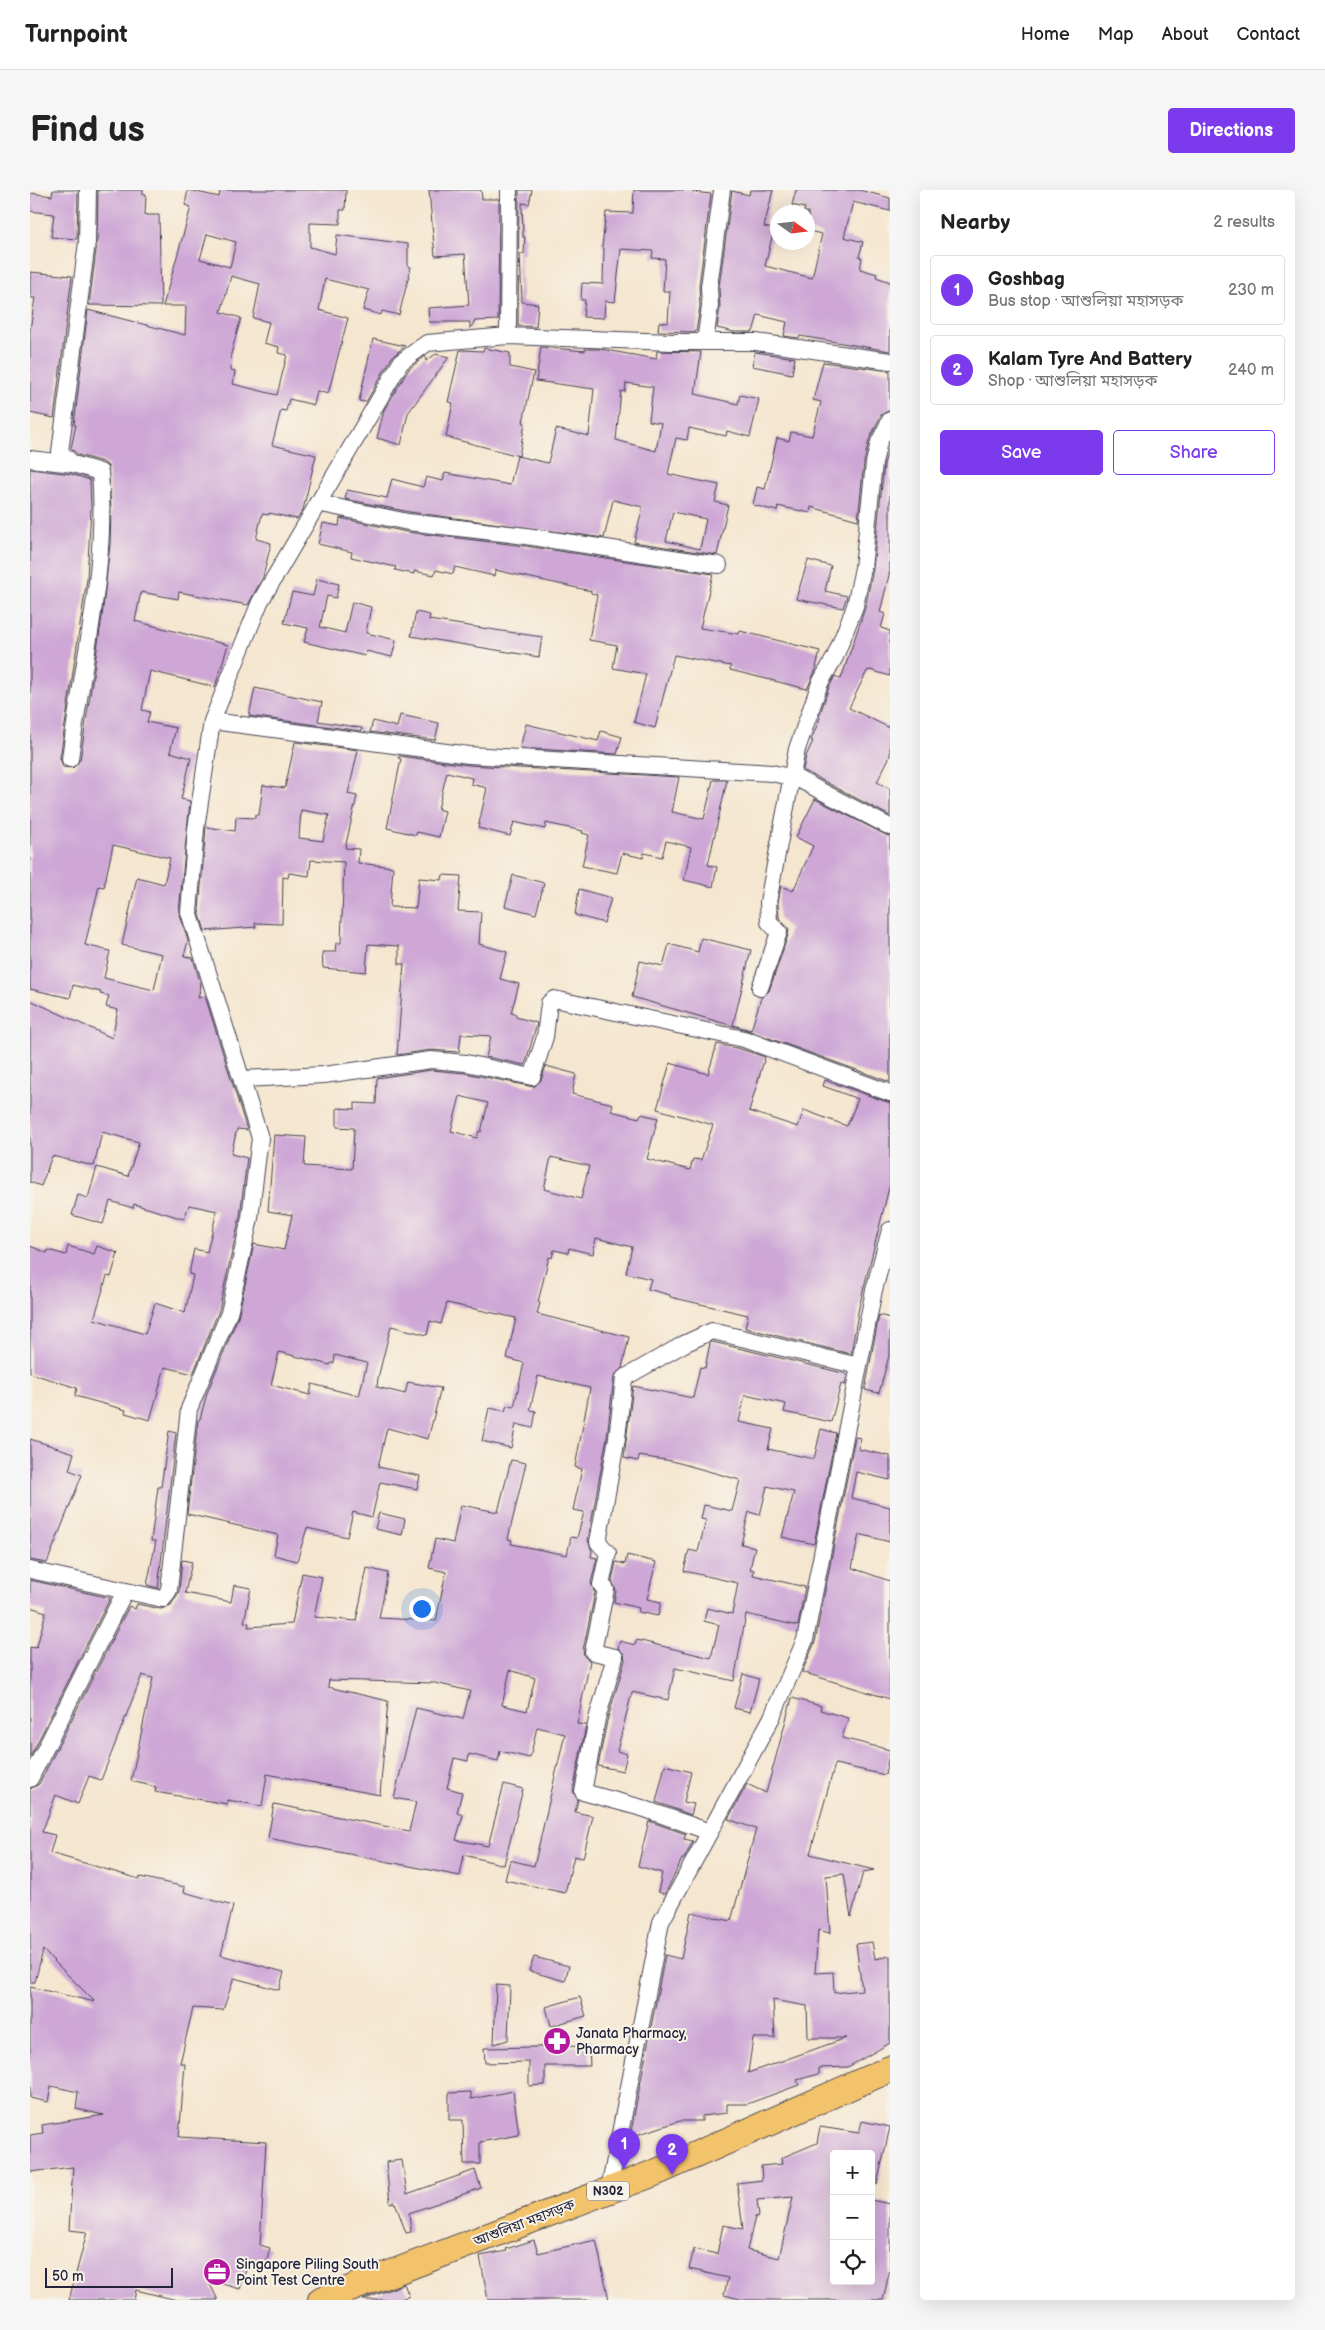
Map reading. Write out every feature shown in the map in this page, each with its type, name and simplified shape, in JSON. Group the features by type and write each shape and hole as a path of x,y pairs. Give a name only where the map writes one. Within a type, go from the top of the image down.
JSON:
{"highway":[{"name":"আশুলিয়া মহাসড়ক","path":"322,2300 657,2172 890,2069"}],"street":[{"path":"73,464 60,452 87,242 88,190"},
{"path":"508,336 510,190"},
{"path":"705,342 710,306 709,287 722,190"},
{"path":"30,1570 163,1599 168,1590 189,1409 229,1313 250,1218 260,1138 189,912 196,829 212,721 260,602 401,362 428,343 508,336 756,342 890,361"},
{"path":"760,988 779,932 769,922 768,902 797,749 820,683 835,657 855,606 864,558 874,462 879,442 890,420"},
{"path":"30,459 73,464 100,472 103,506 98,570 70,759"},
{"path":"317,504 408,522 526,536 719,565"},
{"path":"212,721 469,754 772,774 792,778 890,828"},
{"path":"242,1078 324,1076 431,1060 466,1063 532,1077 545,1037 549,1003 554,1000 744,1039 890,1093"},
{"path":"609,2190 661,1922 772,1717 805,1640 874,1290 890,1230"},
{"path":"710,1832 642,1808 583,1792 597,1719 615,1657 593,1652 606,1589 601,1585 608,1553 598,1542 618,1438 624,1378 684,1344 712,1331 859,1366"},
{"path":"30,1779 125,1591"}],"building":[{"path":"53,190 78,190 77,239 51,237 54,214 30,211 30,193 52,196"},
{"path":"98,190 143,190 143,194 146,194 145,215 159,215 161,306 89,305 97,243"},
{"path":"188,190 219,197 220,190 346,190 345,210 340,210 340,224 310,223 310,247 335,254 337,235 408,244 408,266 411,267 399,315 382,311 381,315 363,310 369,290 325,279 319,310 348,318 328,394 317,391 314,405 289,399 286,411 281,410 272,445 316,455 303,510 297,519 269,513 269,515 262,514 256,539 271,543 263,577 248,605 179,592 178,599 141,592 135,621 228,645 215,687 150,671 142,710 150,712 147,722 176,728 170,752 191,758 181,799 190,801 179,911 188,941 184,956 193,958 201,985 198,998 205,996 247,1130 237,1129 231,1154 247,1158 240,1216 219,1310 193,1374 165,1367 150,1420 125,1413 126,1410 75,1396 77,1388 30,1373 30,1246 47,1253 48,1250 66,1255 68,1246 94,1254 97,1246 118,1253 111,1277 107,1276 94,1319 145,1334 155,1303 185,1313 193,1275 189,1274 194,1249 207,1252 217,1211 189,1205 184,1219 134,1204 133,1208 110,1201 103,1224 72,1215 78,1195 88,1198 97,1167 128,1176 139,1142 102,1132 94,1166 52,1156 41,1186 30,1182 30,1000 112,1038 118,1010 106,1007 109,996 73,985 70,998 30,989 30,469 71,474 90,480 91,508 87,579 60,758 63,767 73,768 80,760 102,617 110,544 111,508 108,466 103,462 78,455 71,448 76,425 74,425 88,310 185,335 186,306 163,306 191,207 185,205","holes":["207,234 236,242 230,267 200,259","231,276 260,284 253,318 269,322 264,343 279,347 278,353 287,355 277,395 233,384 235,371 230,370 231,354 241,318 221,312","113,845 170,858 164,884 137,877 122,945 162,954 154,990 104,978 110,951 85,945 99,886 104,887"]},
{"path":"429,190 481,190 482,199 499,199 498,320 475,321 470,329 470,322 429,322 428,308 469,305 465,254 435,256"},
{"path":"519,190 532,190 529,204 522,203 523,237 525,237 524,254 520,254 522,302 538,304 536,327 518,326"},
{"path":"634,190 693,190 693,192 711,194 699,286 700,306 696,332 658,331 659,322 668,323 670,291 663,291 665,259 652,258 653,251 621,249 615,302 605,301 604,318 583,317 585,300 581,300 582,283 603,284 604,248 602,247 606,212 633,213"},
{"path":"750,190 773,190 764,227 770,228 770,245 765,266 812,278 822,234 815,232 815,205 792,205 796,190 859,190 890,198 890,211 853,202 844,237 863,242 859,257 862,258 860,269 877,274 876,277 890,282 890,351 800,336 799,338 784,336 787,322 758,315 753,332 734,332 717,328 720,307 719,287 732,191 749,195"},
{"path":"30,272 72,276 54,418 30,413 30,330 35,298 30,298"},
{"path":"373,339 405,346 392,357 366,402 359,401"},
{"path":"541,347 585,351 585,349 600,349 656,359 657,351 701,352 695,394 738,404 740,395 759,399 750,437 727,431 726,436 689,428 687,440 676,438 668,474 719,485 715,502 728,505 717,555 634,542 643,507 613,500 604,538 410,512 345,499 347,490 387,498 392,479 423,487 426,477 443,481 445,473 510,485 517,456 548,463 556,429 589,436 594,389 536,381","holes":["626,383 653,387 649,421 661,423 656,451 616,440 621,391 625,392","673,512 706,519 700,549 666,541"]},
{"path":"484,348 510,353 510,367 534,372 523,422 525,423 519,456 446,437 453,403 448,402 460,350 483,351"},
{"path":"755,352 795,358 792,374 752,366"},
{"path":"436,354 449,357 408,413 401,445 377,438 384,410 409,369 425,356 426,361"},
{"path":"823,362 890,371 890,410 881,415 869,440 864,462 858,520 811,507 810,513 778,506 777,511 753,505 757,487 765,489 777,438 789,441 791,432 812,436 821,402 813,400"},
{"path":"890,442 890,571 880,612 885,614 881,628 890,631 890,676 870,670 867,671 849,708 890,728 890,756 877,782 890,789 890,816 803,770 829,687 835,676 841,679 865,608 873,569 884,465"},
{"path":"340,518 407,532 525,546 713,574 700,628 739,634 740,631 820,651 817,667 807,689 730,670 731,666 674,655 655,728 634,722 646,674 613,668 617,645 589,640 597,595 591,593 591,591 495,570 494,576 455,567 453,574 436,570 434,575 414,571 414,574 395,570 396,567 351,557 352,552 318,544 323,523 339,526"},
{"path":"808,560 831,566 825,591 847,596 843,608 796,599"},
{"path":"317,579 339,584 336,598 327,596 320,627 345,633 352,602 371,607 366,633 396,640 392,657 366,651 365,656 304,642 308,628 284,623 292,592 313,596"},
{"path":"416,612 430,615 429,620 542,637 539,657 411,636"},
{"path":"255,688 322,702 318,721 362,728 362,731 249,716"},
{"path":"400,715 439,723 435,740 370,732 373,721 397,727"},
{"path":"526,724 598,741 601,731 622,737 617,754 520,748"},
{"path":"295,742 358,750 348,794 357,796 345,848 359,849 358,863 393,867 390,907 416,908 419,878 442,880 443,875 461,876 458,911 481,912 479,944 507,952 500,979 519,984 511,1013 516,1014 516,1017 537,1023 525,1065 486,1057 491,1036 461,1034 459,1052 430,1050 397,1055 404,964 399,964 399,946 368,944 366,972 323,968 322,952 335,952 336,943 341,943 344,862 311,860 309,876 289,873 288,878 283,877 282,924 255,923 256,927 205,931 199,911 206,827 235,831 236,817 255,818 255,815 259,815 263,785 285,788","holes":["301,810 329,815 323,841 299,838"]},
{"path":"399,756 468,765 679,777 672,812 704,819 713,780 727,780 708,865 717,867 713,887 684,880 691,847 666,841 662,857 644,853 643,858 622,853 617,873 582,866 589,835 582,833 583,831 546,823 545,829 514,822 510,836 478,828 487,788 471,784 472,778 447,772 438,809 445,811 439,837 417,832 416,835 387,828 401,759 398,758"},
{"path":"815,799 890,837 890,1082 747,1030 632,997 640,961 663,966 669,944 698,952 701,938 751,950 733,1025 751,1030 761,998 769,991 788,935 789,929 779,918 778,903 781,886 793,891 813,846 796,837"},
{"path":"513,875 544,883 536,914 505,906"},
{"path":"579,889 611,898 604,923 575,915"},
{"path":"717,1044 765,1057 749,1111 798,1127 804,1110 847,1126 858,1099 823,1086 825,1080 890,1103 890,1184 859,1307 851,1354 745,1328 748,1315 670,1297 670,1295 648,1289 651,1279 626,1273 632,1247 596,1238 593,1254 569,1248 568,1253 554,1250 552,1258 549,1257 537,1314 629,1337 622,1368 614,1377 607,1437 588,1540 592,1551 591,1557 597,1558 591,1583 595,1593 583,1650 584,1656 590,1661 577,1724 586,1725 573,1791 578,1800 575,1812 593,1816 583,1858 574,1856 565,1893 505,1880 510,1860 534,1866 565,1734 537,1727 530,1758 500,1751 498,1761 469,1754 468,1761 454,1758 447,1788 462,1792 457,1813 463,1815 456,1840 488,1846 504,1784 523,1789 504,1865 464,1855 460,1876 268,1838 274,1804 409,1831 416,1802 394,1798 416,1708 463,1719 470,1691 435,1683 329,1680 328,1687 388,1701 380,1795 267,1774 262,1806 227,1800 227,1804 155,1792 156,1787 131,1781 153,1678 142,1675 101,1780 89,1776 78,1804 56,1795 42,1832 55,1835 50,1853 139,1879 140,1877 185,1887 184,1892 233,1906 221,1955 284,1972 279,1990 234,1978 223,2010 193,2008 180,2063 185,2064 179,2137 266,2142 260,2245 270,2248 266,2264 249,2260 240,2289 208,2280 218,2300 177,2300 136,2290 134,2300 69,2300 87,2232 69,2230 73,2167 30,2172 30,2135 43,2133 42,2125 104,2115 76,2109 78,2092 51,2086 48,2102 30,2098 30,1987 95,2002 43,1950 35,1982 30,1982 30,1789 39,1784 129,1606 135,1609 137,1604 161,1609 171,1605 179,1592 182,1560 192,1562 185,1593 231,1602 234,1585 251,1588 244,1622 249,1623 248,1627 292,1624 302,1573 322,1577 314,1617 356,1621 367,1568 388,1573 379,1618 436,1621 446,1572 429,1568 435,1539 453,1543 461,1505 498,1512 511,1460 526,1463 508,1539 512,1540 511,1544 567,1555 571,1537 577,1538 584,1512 573,1510 582,1469 575,1467 590,1388 538,1376 530,1410 536,1411 533,1428 516,1424 511,1448 482,1441 489,1408 505,1411 507,1405 514,1407 524,1363 507,1358 516,1318 447,1303 441,1324 430,1321 427,1335 391,1326 378,1378 377,1387 405,1394 408,1382 441,1388 428,1439 387,1428 378,1467 420,1476 417,1489 380,1482 372,1517 353,1512 347,1537 307,1528 297,1561 274,1555 278,1535 187,1514 198,1420 200,1419 207,1393 238,1317 254,1244 284,1250 292,1215 268,1211 274,1135 306,1137 304,1166 352,1169 354,1128 337,1127 337,1108 355,1109 355,1103 376,1104 377,1078 431,1070 465,1073 534,1087 541,1080 546,1066 576,1074 572,1094 613,1104 611,1111 639,1118 641,1114 658,1118 647,1159 690,1170 693,1159 701,1160 713,1125 657,1109 670,1063 708,1074","holes":["460,1096 488,1103 481,1132 479,1131 477,1138 451,1131","551,1157 589,1166 581,1199 544,1189","279,1352 330,1365 334,1363 335,1355 367,1363 359,1396 312,1384 310,1395 271,1385","510,1670 535,1678 527,1711 502,1705"]},
{"path":"879,1315 890,1318 890,1352 879,1393 865,1390"},
{"path":"713,1342 847,1374 845,1385 841,1384 831,1422 784,1412 786,1404 745,1395 739,1422 773,1429 768,1449 814,1459 821,1429 836,1433 814,1544 782,1537 794,1492 767,1486 760,1515 749,1512 741,1544 755,1547 750,1569 754,1570 753,1575 805,1587 798,1626 746,1614 734,1681 675,1668 668,1700 632,1692 617,1751 627,1754 623,1771 598,1766 607,1721 625,1660 624,1654 618,1648 620,1641 635,1645 637,1640 711,1658 719,1625 704,1621 707,1608 732,1614 738,1583 684,1571 689,1550 698,1552 706,1520 701,1519 704,1505 732,1511 740,1480 672,1461 639,1456 638,1461 624,1458 633,1386 693,1398 700,1367 705,1368 710,1343"},
{"path":"169,1431 176,1433 158,1588 147,1585 156,1541 151,1541 158,1487 161,1487"},
{"path":"855,1437 861,1438 858,1449 890,1456 890,1480 856,1472 851,1498 890,1507 890,1542 859,1534 852,1568 890,1581 890,1699 802,1672 815,1642"},
{"path":"30,1439 74,1453 69,1470 82,1475 47,1563 30,1560"},
{"path":"379,1513 405,1519 402,1535 375,1529"},
{"path":"627,1555 656,1562 647,1599 661,1602 658,1616 638,1612 639,1608 614,1602 616,1591 612,1581 616,1562 625,1564"},
{"path":"30,1580 110,1598 30,1757 30,1647 35,1648 37,1646 46,1612 30,1607"},
{"path":"743,1674 759,1679 750,1712 734,1708"},
{"path":"792,1698 821,1706 820,1710 848,1718 842,1738 890,1750 885,1775 835,1764 810,1854 874,1870 863,1872 851,1917 844,1874 826,1876 830,1933 818,1930 815,1973 833,1972 834,1993 862,1990 856,1944 872,1942 875,1959 890,1956 890,2043 848,2067 819,2068 819,2074 797,2080 799,2085 747,2104 727,2104 727,2113 702,2116 702,2121 680,2121 630,2137 665,1955 681,1959 691,1912 731,1921 756,1829 728,1819 747,1784 766,1793","holes":["773,2000 807,2006 808,2038 846,2038 748,2073 753,2038 775,2038"]},
{"path":"665,1765 691,1772 684,1802 694,1804 691,1815 656,1802"},
{"path":"649,1821 686,1834 684,1839 693,1841 665,1894 658,1892 662,1873 638,1866"},
{"path":"534,1957 569,1966 565,1981 529,1971"},
{"path":"496,1985 510,1986 508,2040 494,2044"},
{"path":"580,1997 586,2016 551,2026 546,2007"},
{"path":"589,2046 590,2066 545,2066 545,2085 529,2086 529,2062 485,2063 484,2048"},
{"path":"513,2091 519,2135 480,2142 480,2164 464,2164 463,2120 449,2120 449,2093 471,2092 471,2099"},
{"path":"862,2121 890,2127 877,2184 875,2184 875,2150 830,2150 830,2285 875,2285 875,2201 890,2204 890,2269 883,2300 744,2300 724,2295 728,2278 689,2269 694,2249 717,2254 723,2225 743,2229 737,2183 762,2180 761,2166 782,2164 781,2158 817,2143 820,2127 859,2133","holes":["793,2197 779,2258 747,2250 755,2217 759,2216 757,2200"]},
{"path":"402,2160 407,2194 475,2170 481,2188 409,2213 411,2232 406,2233 395,2202 390,2203 386,2162"},
{"path":"534,2240 538,2253 596,2240 609,2300 488,2300 480,2256 507,2251 506,2249"},
{"path":"404,2284 409,2296 399,2300 363,2300"}],"place":[{"name":"Janata Pharmacy, Pharmacy","path":"557,2041"},
{"name":"Goshbag","path":"624,2169"},
{"name":"Kalam Tyre And Battery","path":"672,2175"},
{"name":"Singapore Piling South Point Test Centre","path":"217,2272"}]}
